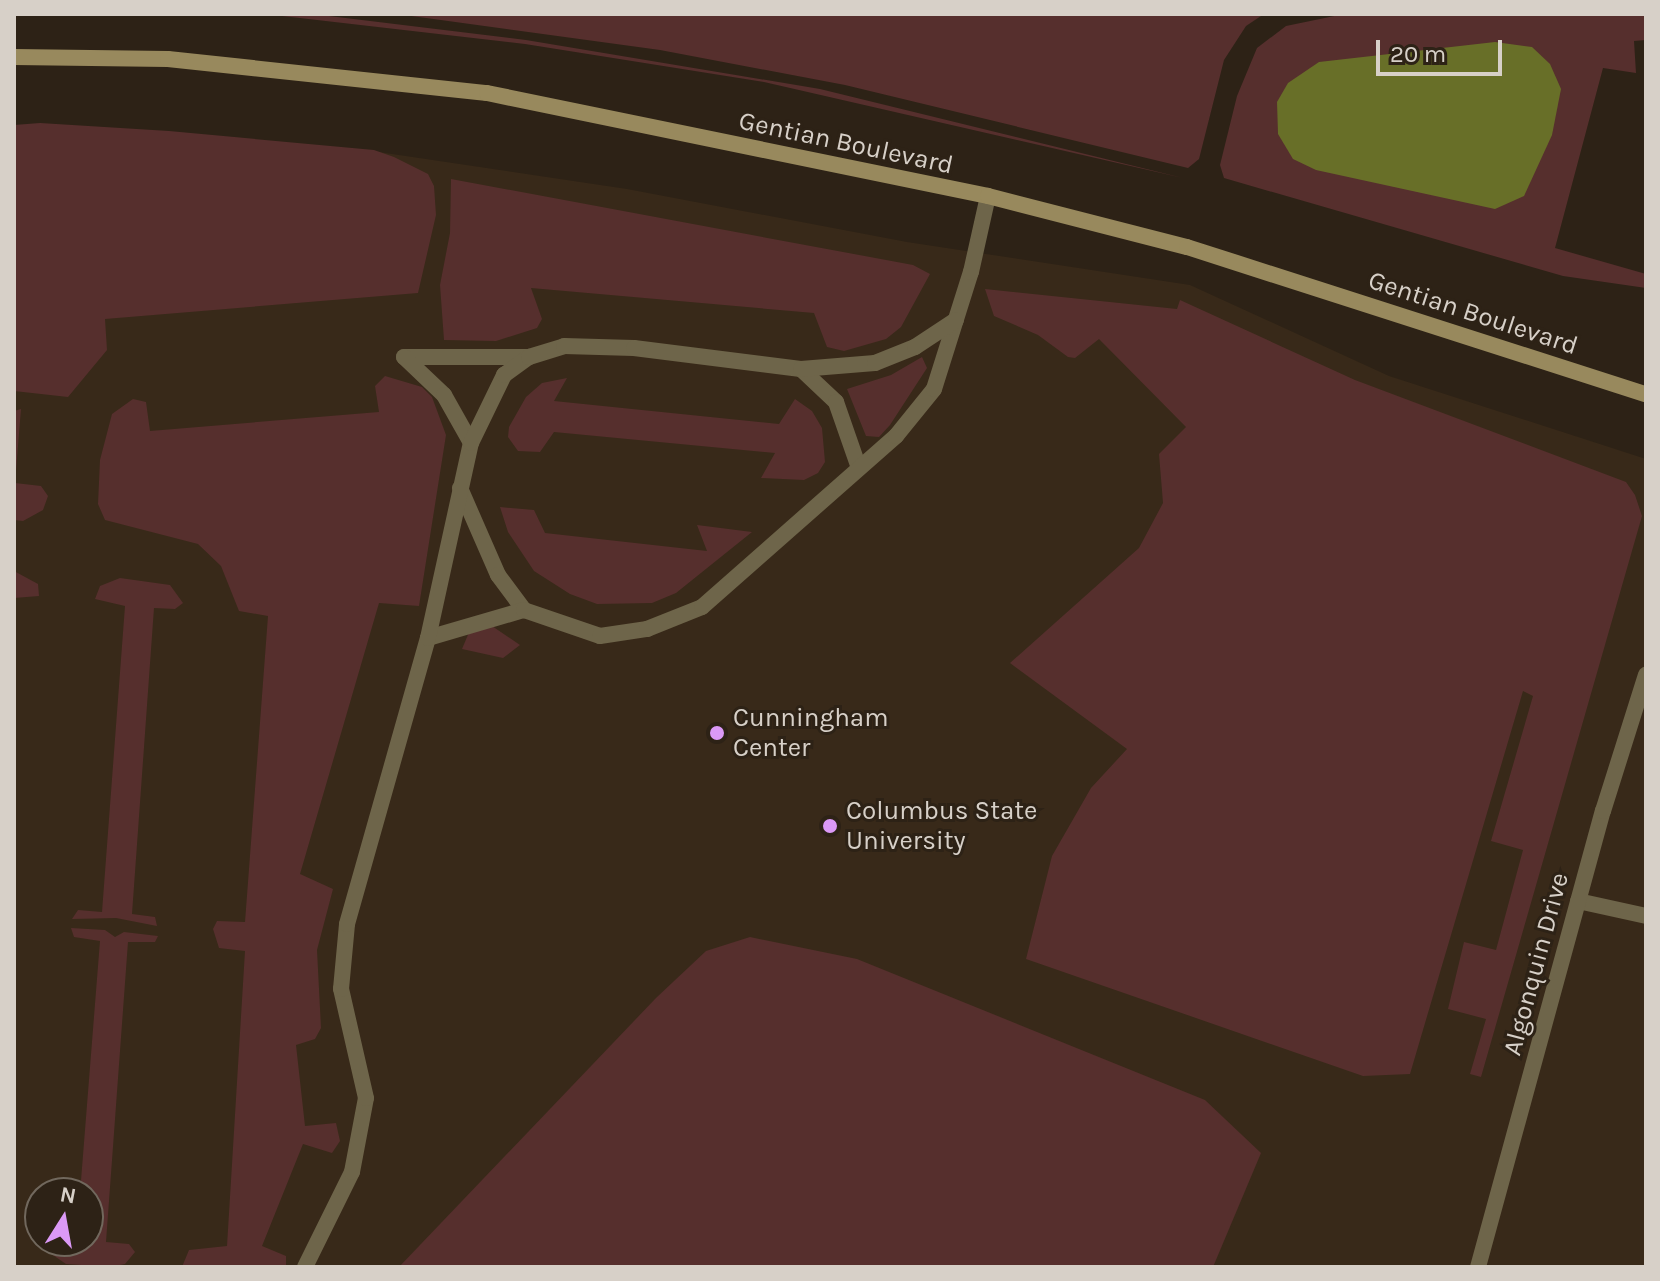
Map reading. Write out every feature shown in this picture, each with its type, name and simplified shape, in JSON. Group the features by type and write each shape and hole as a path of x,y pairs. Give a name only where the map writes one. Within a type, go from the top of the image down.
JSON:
{"main road":[{"name":"Gentian Boulevard","path":"14,57 168,59 487,93 988,196 1187,247 1646,394"}],"street":[{"path":"460,488 498,575 524,610 600,636 647,629 702,607 896,436 934,389 956,320 988,196"},
{"path":"471,443 444,395 404,357 529,357 564,346 634,348 801,369 875,363 915,347 956,320"},
{"path":"305,1267 352,1172 366,1098 342,1000 347,924 428,638 471,443 504,375 529,357"},
{"path":"801,369 836,402 859,468"},
{"path":"428,638 524,610"},
{"name":"Algonquin Drive","path":"1478,1267 1578,901 1646,675"},
{"path":"1578,901 1646,916"}],"shaded area":[{"path":"265,14 329,16 526,40 820,89 1183,178 764,82 525,44"},
{"path":"397,14 1264,14 1246,26 1224,60 1199,159 1188,168 845,85 660,50"},
{"path":"1344,14 1646,14 1646,40 1634,41 1636,73 1603,68 1555,248 1646,274 1646,288 1563,276 1224,178 1220,165 1237,96 1257,48 1286,26"},
{"path":"1495,42 1532,47 1550,64 1561,89 1552,135 1524,196 1495,209 1316,170 1293,159 1278,134 1277,102 1288,83 1319,62"},
{"path":"40,123 169,131 374,150 394,157 428,174 434,186 436,215 418,293 105,319 107,350 68,397 14,391 14,125"},
{"name":"Columbus State University","path":"14,139 372,151 627,189 907,242 1190,285 1389,376 1646,459 1646,1267 14,1267"},
{"path":"451,179 913,265 930,274 901,327 886,339 844,351 827,347 814,313 531,288 542,319 537,328 496,341 444,340 440,285 450,233"},
{"path":"985,289 1177,309 1180,300 1355,380 1626,482 1635,495 1642,516 1481,1077 1470,1074 1486,1019 1448,1009 1464,942 1496,950 1523,850 1491,841 1533,696 1523,691 1410,1074 1363,1076 1026,959 1052,856 1091,788 1127,749 1010,663 1139,548 1163,503 1159,454 1186,427 1099,339 1075,358 1068,357 1038,335 994,316"},
{"path":"922,357 927,368 890,425 879,437 866,436 847,389 891,375"},
{"path":"385,376 422,387 432,397 446,435 419,606 379,603 300,874 333,889 317,950 321,1028 315,1039 296,1045 305,1126 336,1123 340,1141 332,1153 303,1144 262,1246 286,1256 286,1267 182,1267 189,1250 227,1246 245,951 219,948 213,929 217,921 245,922 268,616 239,611 221,566 198,544 105,520 98,504 100,460 112,414 133,399 146,402 150,431 379,412 375,386"},
{"path":"567,378 554,401 779,424 795,399 812,411 822,428 825,462 818,473 804,480 761,478 775,453 554,432 540,452 518,451 508,437 509,427 526,397 542,383"},
{"path":"21,409 15,483 41,486 48,496 43,510 23,521 14,520 14,411"},
{"path":"500,507 534,510 545,533 707,551 697,525 752,532 676,593 652,603 597,604 570,594 534,571 508,532"},
{"path":"14,571 38,584 39,596 14,598"},
{"path":"120,578 170,585 183,603 175,609 154,608 132,914 155,917 157,926 116,918 72,919 78,910 102,912 125,606 95,599 100,586"},
{"path":"492,626 520,645 503,658 462,649 470,630"},
{"path":"71,928 105,930 115,937 124,932 158,936 155,942 128,942 106,1242 129,1244 135,1252 125,1264 111,1267 66,1264 56,1257 104,1257 104,1177 81,1177 100,941 74,937"},
{"path":"750,937 857,959 1205,1100 1261,1153 1213,1267 399,1267 656,998 706,951"}],"place":[{"name":"Cunningham Center","path":"717,733"},
{"name":"Columbus State University","path":"830,826"}]}
